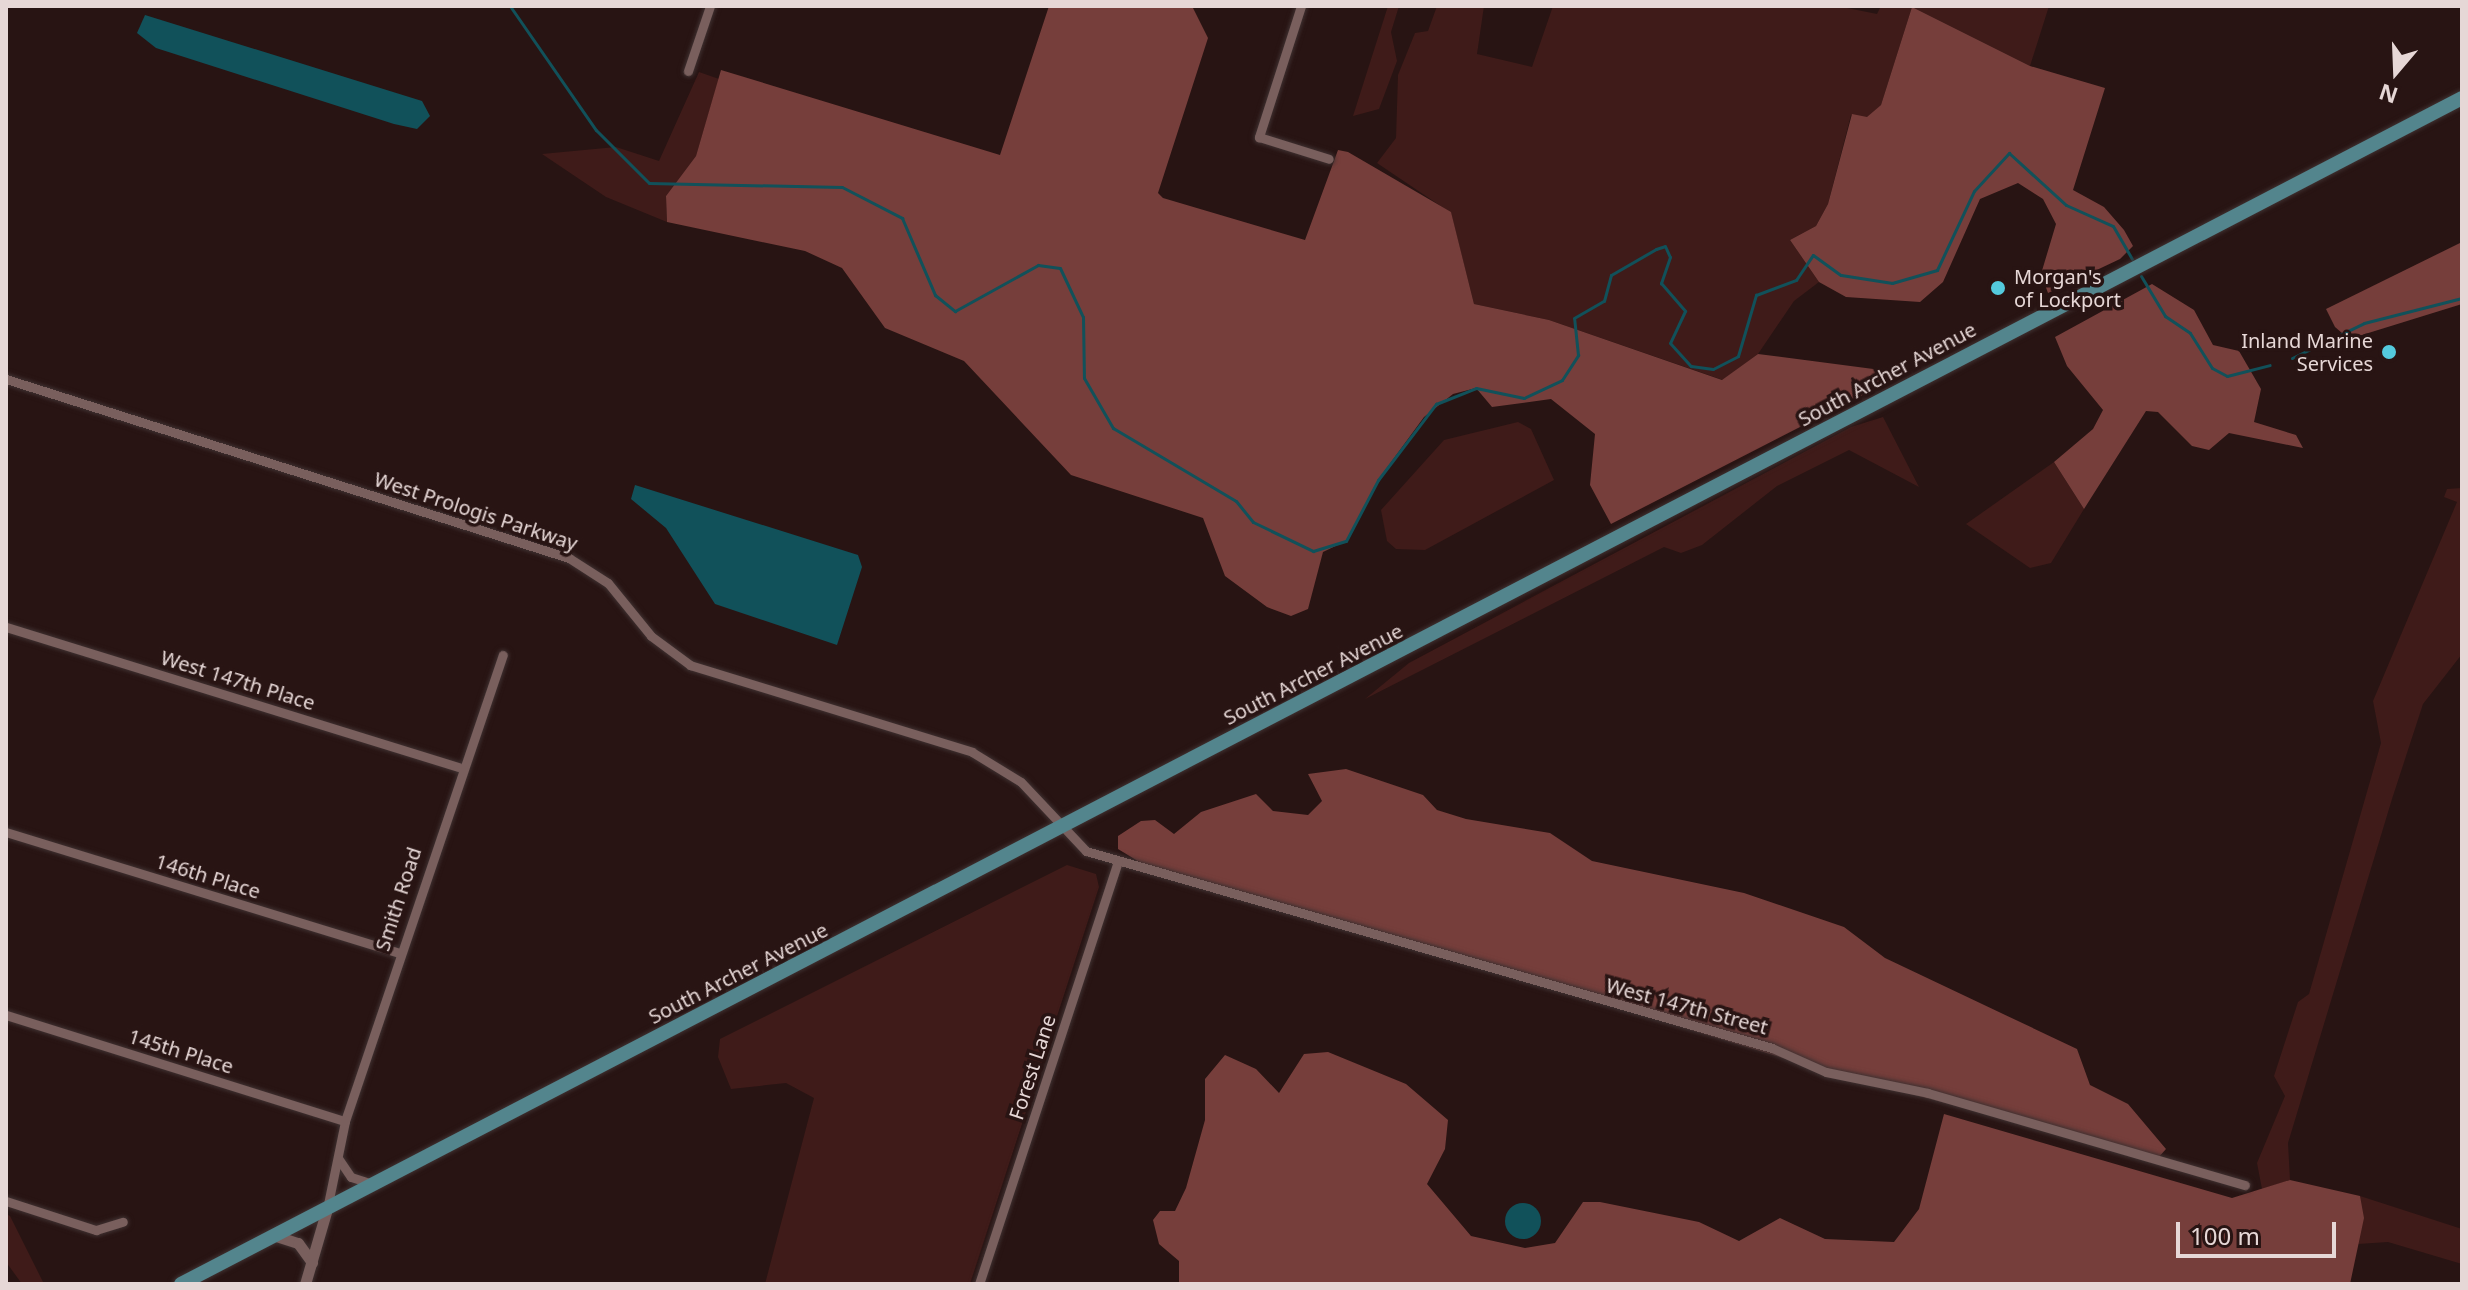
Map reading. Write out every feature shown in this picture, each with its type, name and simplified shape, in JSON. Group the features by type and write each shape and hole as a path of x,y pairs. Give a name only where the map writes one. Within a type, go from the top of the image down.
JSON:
{"main road":[{"name":"South Archer Avenue","path":"181,1284 2462,98"}],"street":[{"path":"688,71 710,6"},
{"path":"1301,6 1259,137 1329,159"},
{"name":"West Prologis Parkway","path":"6,379 569,558 608,583 651,636 690,665 972,752 1021,782 1078,848 1118,861"},
{"name":"West 147th Place","path":"6,627 459,767"},
{"name":"Smith Road","path":"305,1284 327,1209 345,1121 459,767 503,655"},
{"name":"146th Place","path":"6,832 399,953"},
{"name":"West 147th Street","path":"1118,861 1772,1048 1838,1075 1928,1093 2245,1185"},
{"name":"Forest Lane","path":"979,1284 1118,861"},
{"name":"145th Place","path":"6,1015 345,1121"},
{"path":"338,1158 351,1177 376,1185"},
{"path":"6,1201 96,1230 123,1222"},
{"path":"276,1236 298,1243 312,1262"}],"shaded area":[{"path":"1049,6 1192,6 1208,38 1158,193 1163,198 1305,240 1338,150 1348,152 1451,212 1474,304 1549,320 1722,380 1758,354 1881,370 1886,383 1611,524 1590,485 1595,434 1551,399 1492,407 1476,388 1453,394 1424,417 1378,480 1346,541 1323,552 1308,609 1291,616 1267,607 1225,576 1203,518 1071,475 964,361 885,328 842,268 805,251 667,222 666,196 696,156 721,70 1000,155"},
{"path":"1388,6 1399,6 1391,32 1397,61 1379,109 1353,116"},
{"path":"1437,6 1484,6 1477,54 1532,67 1553,6 1837,6 1877,14 1881,6 2049,6 2030,66 1912,7 1881,105 1867,118 1851,115 1828,204 1816,226 1790,240 1819,282 1794,301 1758,354 1723,380 1549,320 1474,304 1451,213 1377,163 1396,138 1398,75 1415,33 1428,31"},
{"path":"1912,7 2030,66 2105,88 2073,190 2104,207 2124,230 2133,246 2120,259 2048,293 2041,274 2056,224 2043,199 2018,183 1980,199 1943,282 1920,302 1846,297 1819,282 1790,240 1816,226 1828,204 1852,114 1867,117 1881,105"},
{"path":"699,72 719,79 696,156 666,196 667,222 606,197 542,154 616,147 659,161"},
{"path":"2462,242 2462,304 2349,339 2335,327 2326,309"},
{"path":"2152,284 2194,310 2213,345 2239,351 2261,389 2254,422 2296,435 2303,448 2229,433 2209,450 2192,446 2158,412 2146,411 2084,509 2054,462 2093,429 2103,410 2067,366 2055,337"},
{"path":"1883,417 1919,487 1849,450 1777,486 1702,545 1681,553 1664,547 1365,699 1409,663 1851,427"},
{"path":"1518,422 1531,429 1554,480 1425,550 1396,549 1387,541 1381,510 1444,440"},
{"path":"2054,462 2084,509 2051,563 2030,568 1966,524"},
{"path":"2462,488 2462,654 2423,704 2288,1143 2290,1180 2262,1189 2257,1163 2285,1096 2274,1076 2298,1002 2309,994 2381,743 2373,701 2457,502 2444,497 2447,489"},
{"path":"1346,769 1423,795 1437,810 1466,819 1550,833 1592,861 1744,893 1844,927 1885,958 2077,1049 2090,1085 2128,1104 2166,1149 2158,1158 1849,1078 1141,863 1118,849 1118,836 1141,821 1155,820 1174,834 1201,812 1256,794 1273,811 1308,815 1322,801 1308,774"},
{"path":"1067,865 1096,874 1099,887 970,1284 765,1284 814,1098 786,1083 731,1089 718,1057 720,1039"},
{"path":"1328,1052 1406,1084 1448,1120 1445,1149 1427,1184 1471,1236 1525,1248 1555,1243 1583,1202 1600,1202 1699,1222 1739,1241 1780,1218 1825,1239 1894,1242 1919,1209 1944,1114 2232,1198 2290,1180 2360,1196 2364,1218 2350,1284 1179,1284 1179,1261 1159,1244 1153,1220 1160,1211 1175,1211 1186,1188 1205,1120 1205,1079 1225,1055 1256,1069 1279,1093 1304,1054"},
{"path":"2360,1196 2462,1229 2462,1264 2388,1242 2358,1244"},
{"path":"6,1214 10,1216 44,1284 22,1284 6,1262"}],"water":[{"path":"145,15 422,101 430,116 417,129 394,124 156,48 137,33"},
{"path":"635,485 858,555 862,567 837,645 715,604 666,528 631,499"},
{"path":"1523,1203 1536,1208 1541,1221 1536,1234 1523,1239 1510,1234 1505,1221 1510,1208"}],"waterway":[{"path":"510,6 596,130 649,183 842,187 902,218 935,295 955,311 1038,265 1060,268 1083,317 1084,378 1113,428 1236,501 1253,522 1313,551 1346,541 1378,480 1436,404 1476,388 1524,398 1562,380 1578,355 1574,318 1604,301 1611,275 1656,249 1665,246 1670,257 1661,283 1685,311 1670,343 1691,366 1713,369 1738,356 1756,295 1796,280 1813,255 1841,275 1892,283 1937,270 1974,191 2009,153 2066,205 2113,226 2132,259"},
{"path":"2141,276 2165,316 2190,333 2212,368 2227,376 2270,365"},
{"path":"2292,358 2364,323 2462,298"}],"place":[{"name":"Morgan's of Lockport","path":"1998,288"},
{"name":"Inland Marine Services","path":"2389,352"}]}
